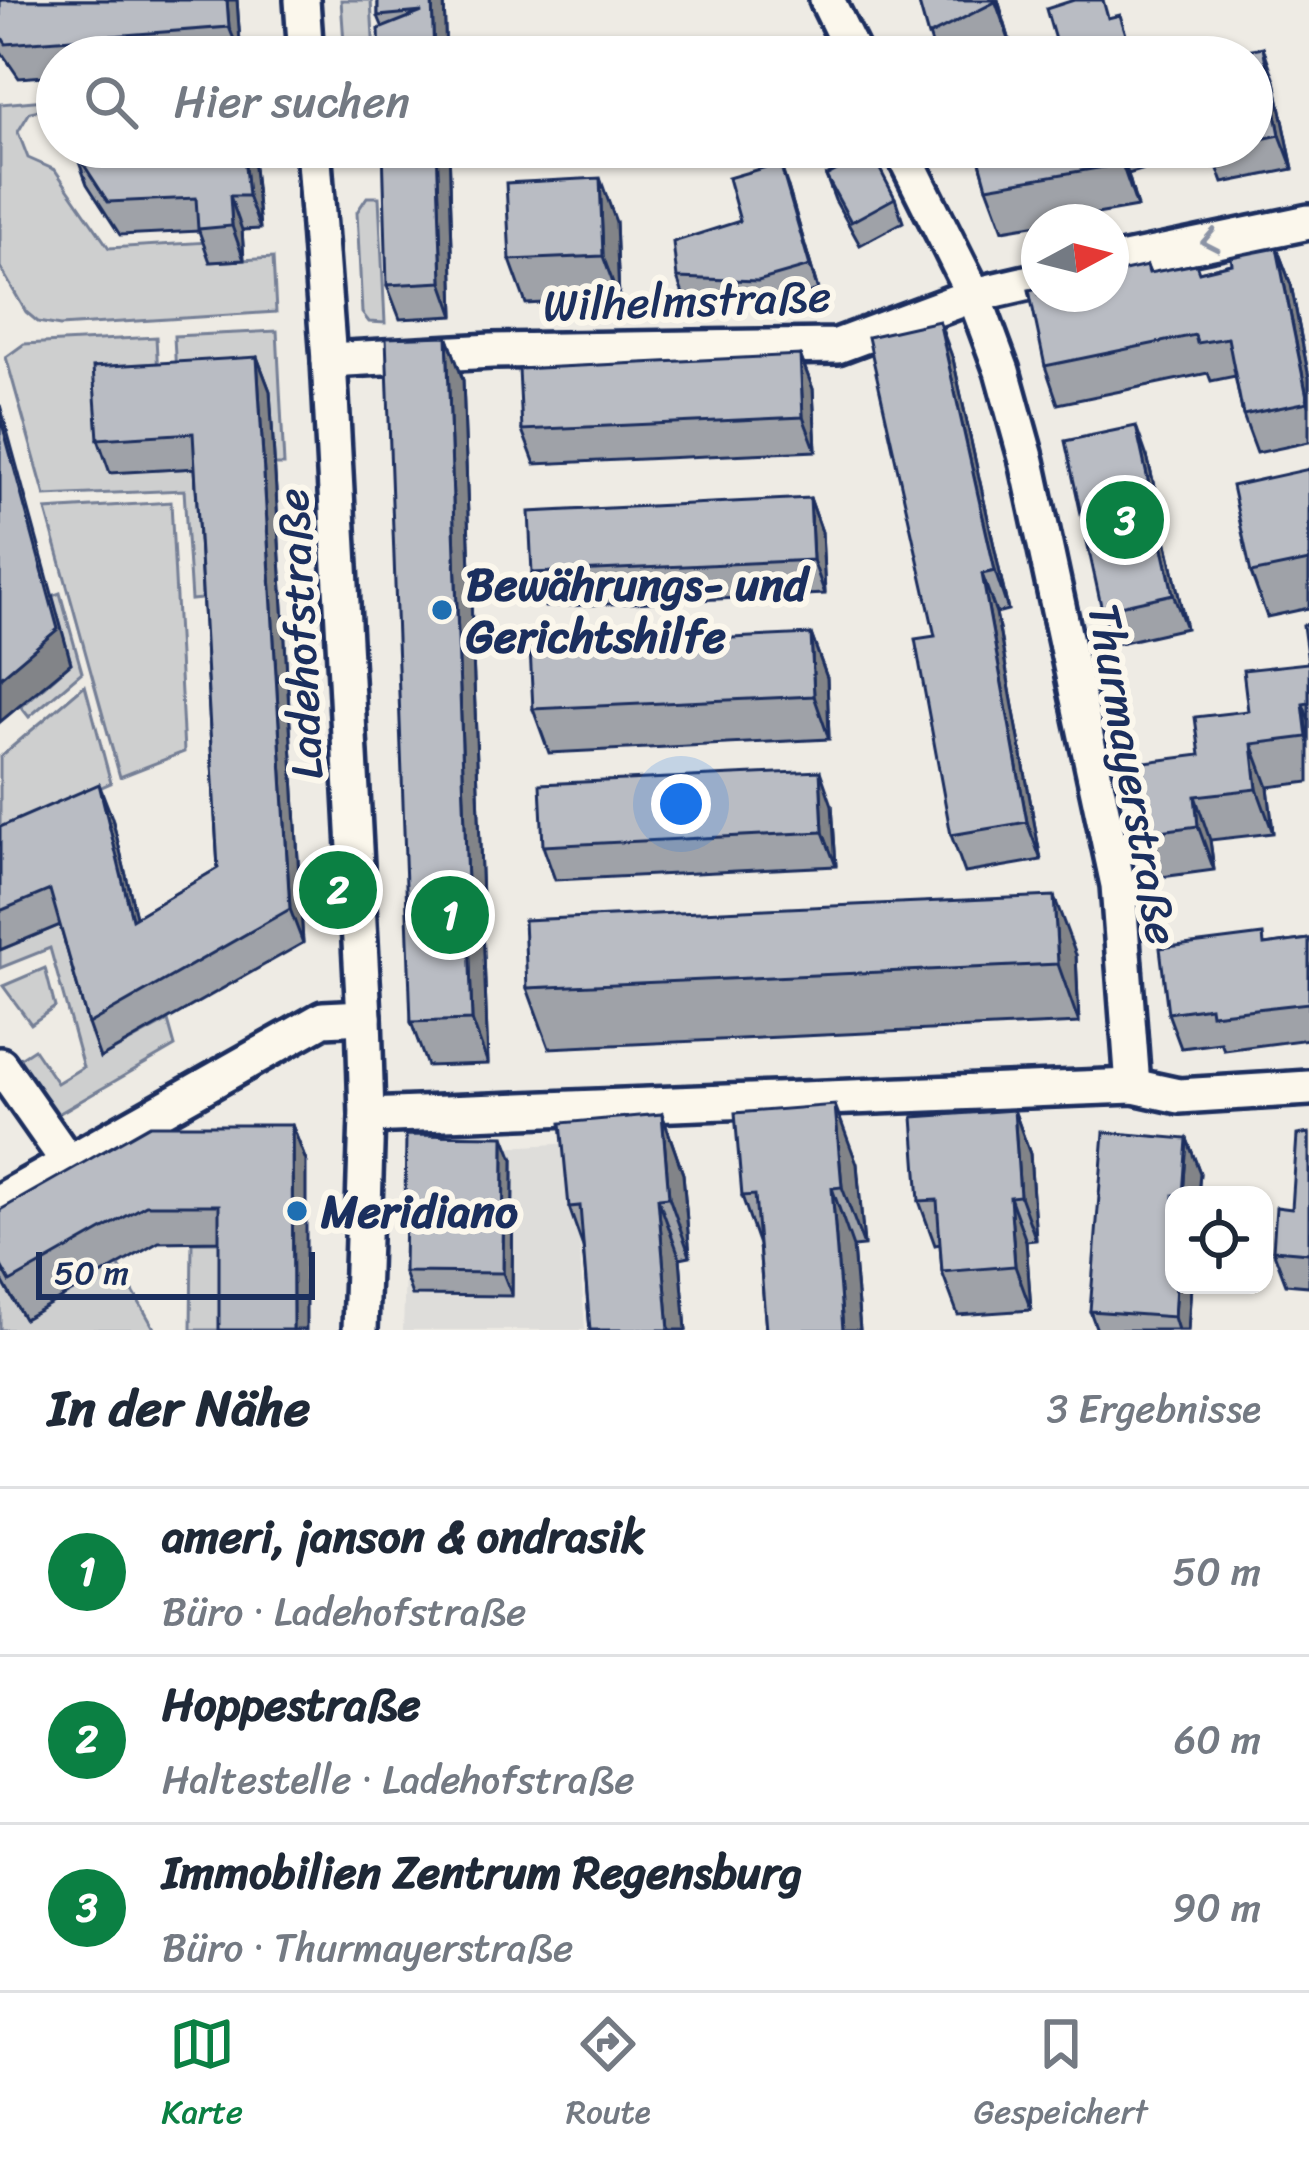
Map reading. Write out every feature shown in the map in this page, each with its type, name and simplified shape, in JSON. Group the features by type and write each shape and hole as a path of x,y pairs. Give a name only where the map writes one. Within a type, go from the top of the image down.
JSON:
{"street":[{"path":"302,0 305,36"},
{"path":"827,0 845,36"},
{"name":"Ladehofstraße","path":"315,168 364,1017 367,1116 360,1330"},
{"name":"Thurmayerstraße","path":"910,168 974,295 1027,461 1118,885 1133,1086"},
{"path":"1129,259 1309,222"},
{"name":"Wilhelmstraße","path":"329,360 491,351 837,346 974,295 1021,284"},
{"path":"0,1201 323,1019 364,1017"},
{"path":"0,1065 68,1162"},
{"path":"367,1116 1133,1086 1179,1096 1309,1088"}],"shaded area":[{"path":"341,0 371,0 373,36 344,36"},
{"path":"36,101 36,111 30,112 18,132 28,158 36,162 36,168 55,170 109,248 209,242 211,262 273,258 276,312 60,326 38,322 26,312 0,267 0,104"},
{"path":"367,197 379,197 385,323 369,322 362,313 357,212"},
{"path":"277,331 284,465 274,465 177,396 174,336"},
{"path":"156,337 158,375 110,472 204,468 212,598 191,600 184,490 45,496 6,357 24,344"},
{"path":"171,502 184,752 120,777 46,510"},
{"path":"60,593 82,672 29,717 21,707 71,663 52,596"},
{"path":"85,685 111,783 0,831 0,757"},
{"path":"62,924 100,1058 168,1021 175,1046 53,1117 14,1062 34,1049 57,1083 83,1067 50,948 0,968 0,950"},
{"path":"45,968 55,1007 31,1024 3,986"},
{"path":"573,1143 585,1330 403,1330 409,1153"},
{"path":"192,1242 232,1242 232,1330 191,1330"},
{"path":"118,1265 155,1330 0,1330 0,1277 24,1318"}],"building":[{"path":"0,0 227,0 229,27 36,36 36,42 6,44 0,34"},
{"path":"378,0 432,0 433,36 379,36 379,29 422,12 378,16"},
{"path":"918,0 995,0 995,2 928,36"},
{"path":"1074,0 1103,0 1108,18 1120,15 1126,36 1054,36 1046,9"},
{"path":"1273,99 1280,135 1273,136"},
{"path":"86,168 245,168 248,196 230,196 232,226 198,229 196,198 108,202"},
{"path":"384,168 438,168 442,282 387,285"},
{"path":"781,168 810,266 758,281 677,278 673,242 740,221 728,178"},
{"path":"841,168 879,168 895,198 851,222 826,176"},
{"path":"982,168 1098,168 987,187"},
{"path":"600,178 603,256 510,260 506,183"},
{"path":"1277,248 1308,402 1243,415 1228,338 1197,343 1195,335 1045,366 1034,312 1129,312 1129,270 1147,266 1149,273 1196,264 1199,272 1232,264 1231,257"},
{"path":"939,321 995,571 982,574 1027,822 951,835 915,639 935,636 868,337"},
{"path":"447,336 472,1020 411,1022 386,338"},
{"path":"800,355 803,417 522,430 519,369"},
{"path":"257,357 290,909 88,1024 50,890 0,911 0,827 99,784 132,919 218,868 193,433 98,439 93,367"},
{"path":"0,416 58,629 0,678"},
{"path":"1136,426 1173,594 1102,610 1065,441"},
{"path":"1309,469 1309,561 1251,573 1232,486"},
{"path":"810,498 813,560 532,573 529,512"},
{"path":"1309,624 1309,703 1303,704 1307,737 1252,744 1257,789 1195,796 1198,826 1145,833 1137,763 1200,755 1195,717 1248,711 1243,670 1308,663 1303,625"},
{"path":"811,634 814,696 533,709 530,648"},
{"path":"820,771 823,832 543,846 540,784"},
{"path":"1054,896 1058,964 527,988 524,920"},
{"path":"1263,935 1264,945 1309,939 1309,1003 1211,1014 1210,1007 1168,1013 1160,948"},
{"path":"835,1105 842,1187 832,1188 843,1330 766,1330 755,1195 742,1196 735,1113"},
{"path":"1014,1110 1020,1196 1010,1197 1015,1266 942,1272 937,1200 919,1201 913,1117"},
{"path":"662,1114 669,1197 658,1198 669,1330 590,1330 580,1206 569,1207 561,1123"},
{"path":"150,1125 292,1125 293,1330 219,1330 219,1205 146,1205 10,1282 0,1264 0,1210"},
{"path":"1104,1132 1187,1139 1184,1186 1165,1186 1165,1294 1175,1294 1174,1317 1090,1311"},
{"path":"1309,1133 1309,1253 1273,1250 1276,1207 1292,1209 1297,1135"},
{"path":"406,1135 504,1136 503,1273 404,1272"}],"place":[{"name":"Immobilien Zentrum Regensburg","path":"1125,520"},
{"name":"Bewährungs- und Gerichtshilfe","path":"442,610"},
{"name":"Hoppestraße","path":"338,890"},
{"name":"ameri, janson & ondrasik","path":"450,915"},
{"name":"Meridiano","path":"297,1211"}]}
